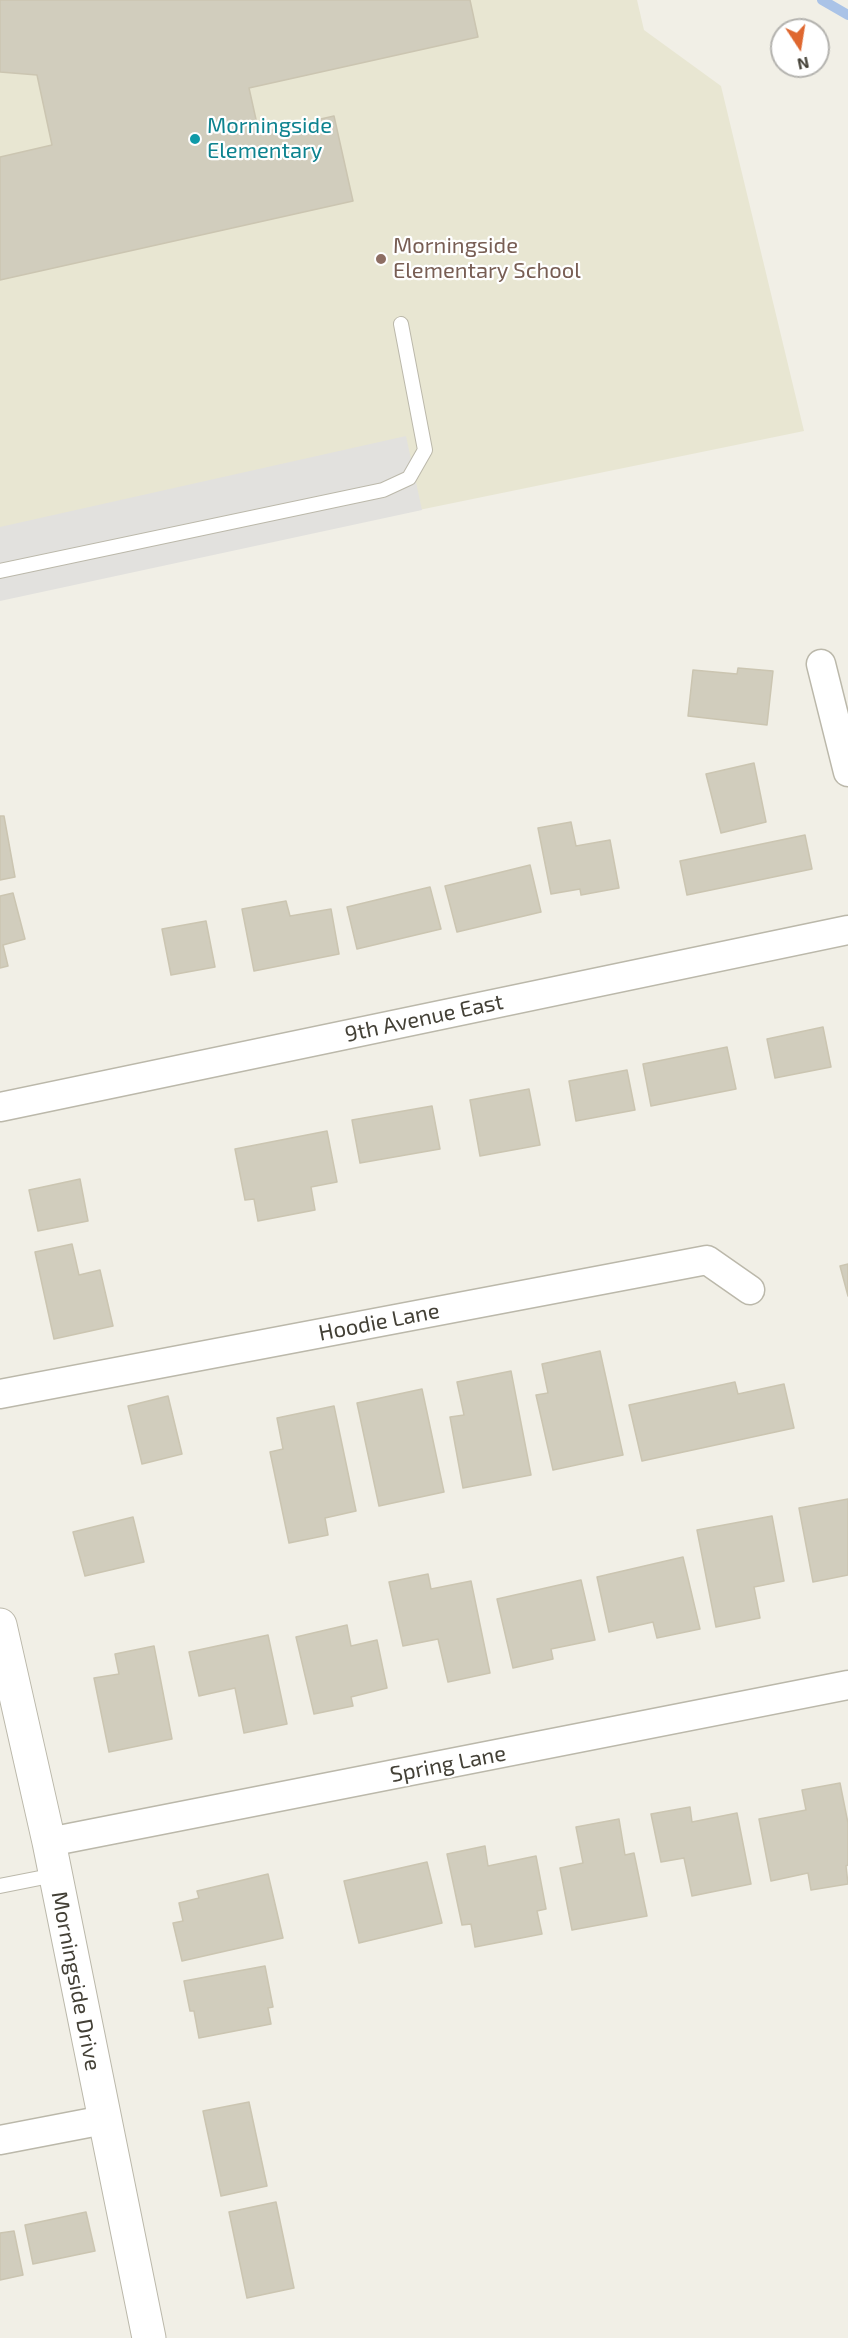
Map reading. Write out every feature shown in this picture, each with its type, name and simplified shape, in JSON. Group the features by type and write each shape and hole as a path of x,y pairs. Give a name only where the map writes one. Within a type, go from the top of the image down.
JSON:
{"street":[{"path":"820,664 848,771"},
{"name":"9th Avenue East","path":"0,1107 848,930"},
{"name":"Hoodie Lane","path":"0,1394 707,1260 750,1290"},
{"name":"Morningside Drive","path":"0,1630 49,1842 149,2338"},
{"name":"Spring Lane","path":"49,1842 848,1685"},
{"path":"0,2140 104,2120"}],"lane":[{"path":"0,571 383,490 409,478 425,450 400,324"},
{"path":"0,1886 55,1875"}],"shaded area":[{"name":"Morningside Elementary School","path":"0,0 637,0 644,30 721,86 804,431 0,596"},
{"path":"406,436 422,510 0,601 0,527"}],"building":[{"name":"Morningside Elementary","path":"0,0 470,0 478,37 249,88 259,133 334,116 353,201 0,280 0,157 52,145 37,75 0,72"},
{"path":"738,668 773,671 767,725 688,716 693,670 737,674"},
{"path":"754,763 766,822 721,833 706,774"},
{"path":"0,816 4,816 15,877 0,880"},
{"path":"571,822 576,846 610,840 619,888 581,895 580,889 551,894 538,828"},
{"path":"805,835 812,869 687,895 680,861"},
{"path":"530,865 541,912 457,932 445,886"},
{"path":"430,887 441,929 357,949 347,907"},
{"path":"13,893 25,939 3,945 8,966 0,968 0,896"},
{"path":"286,901 290,916 331,909 339,954 254,971 242,909"},
{"path":"206,921 215,967 171,975 162,929"},
{"path":"823,1027 831,1067 775,1078 767,1039"},
{"path":"727,1047 736,1089 651,1106 643,1064"},
{"path":"627,1070 635,1110 576,1121 569,1081"},
{"path":"529,1089 540,1145 480,1156 470,1100"},
{"path":"432,1106 440,1149 360,1163 352,1120"},
{"path":"327,1131 337,1182 311,1187 315,1210 258,1221 254,1199 245,1200 235,1149"},
{"path":"80,1179 88,1221 38,1231 29,1190"},
{"path":"72,1244 79,1275 100,1270 113,1326 54,1339 35,1252"},
{"path":"848,1264 848,1296 840,1266"},
{"path":"600,1351 623,1455 553,1470 536,1395 548,1393 542,1364"},
{"path":"511,1371 531,1475 463,1488 450,1417 464,1415 457,1382"},
{"path":"735,1382 738,1394 784,1384 794,1428 642,1461 629,1405"},
{"path":"422,1389 444,1492 379,1506 357,1403"},
{"path":"168,1396 182,1454 142,1464 128,1406"},
{"path":"334,1406 356,1511 325,1518 328,1535 289,1543 270,1452 283,1449 277,1418"},
{"path":"848,1499 848,1575 813,1582 799,1508"},
{"path":"772,1516 784,1581 754,1587 760,1618 716,1627 697,1530"},
{"path":"133,1517 144,1562 85,1576 73,1532"},
{"path":"683,1557 700,1629 657,1638 653,1622 609,1632 597,1577"},
{"path":"428,1574 431,1589 471,1581 490,1673 448,1682 438,1639 403,1646 389,1582"},
{"path":"581,1580 595,1640 551,1649 553,1659 513,1668 497,1599"},
{"path":"347,1625 351,1646 377,1640 387,1688 351,1697 353,1706 314,1714 296,1637"},
{"path":"268,1635 287,1724 244,1733 235,1688 199,1696 189,1652"},
{"path":"154,1646 172,1739 109,1752 94,1678 119,1674 115,1654"},
{"path":"840,1783 848,1823 848,1865 846,1866 848,1884 811,1890 808,1873 771,1881 759,1819 806,1810 802,1790"},
{"path":"690,1807 692,1822 737,1813 751,1884 692,1896 684,1858 661,1862 651,1814"},
{"path":"619,1819 625,1855 634,1853 647,1916 572,1930 560,1868 583,1863 576,1827"},
{"path":"485,1846 488,1866 536,1856 546,1909 537,1911 542,1934 475,1947 471,1924 462,1925 447,1854"},
{"path":"427,1862 442,1923 359,1943 344,1881"},
{"path":"268,1874 283,1938 182,1961 173,1923 183,1921 179,1903 199,1898 197,1891"},
{"path":"265,1966 273,2007 268,2008 271,2024 199,2038 194,2011 190,2011 184,1981"},
{"path":"249,2102 267,2186 221,2196 203,2111"},
{"path":"276,2202 294,2288 247,2298 229,2212"},
{"path":"86,2212 95,2251 33,2264 25,2225"},
{"path":"14,2231 23,2275 0,2280 0,2233"}],"waterway":[{"path":"822,0 848,15"}],"place":[{"name":"Morningside Elementary","path":"195,139"},
{"name":"Morningside Elementary School","path":"381,259"}]}
